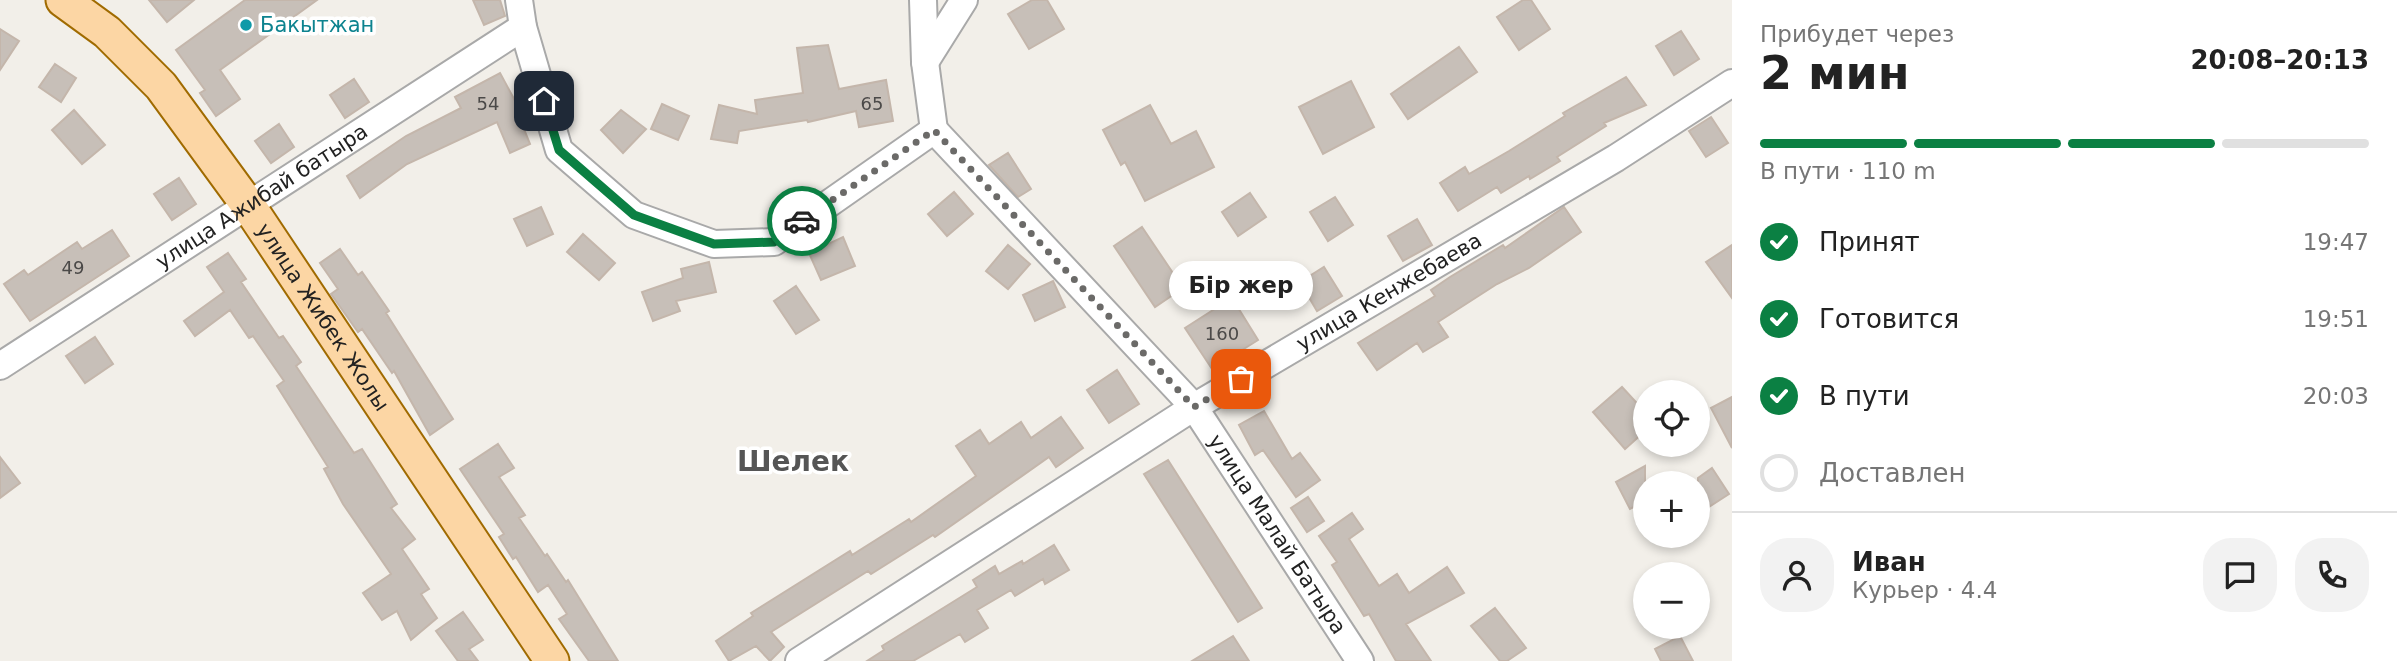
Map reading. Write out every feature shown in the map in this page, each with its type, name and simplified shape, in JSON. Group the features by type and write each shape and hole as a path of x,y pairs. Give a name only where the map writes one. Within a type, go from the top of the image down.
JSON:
{"main road":[{"name":"улица Жибек Жолы","path":"62,0 107,32 161,86 248,205 552,661"}],"street":[{"path":"519,0 523,27 559,150 634,215 714,244 774,242 934,130"},
{"path":"923,0 925,62 934,130 1194,407"},
{"path":"925,62 964,0"},
{"name":"улица Ажибай батыра","path":"0,366 523,27"},
{"name":"улица Кенжебаева","path":"799,661 1194,407 1616,158 1732,83"},
{"name":"улица Малай Батыра","path":"1194,407 1360,661"}],"building":[{"path":"149,0 194,0 167,22"},
{"name":"Бакытжан","path":"245,0 317,0 220,70 240,99 216,116 200,93 205,90 176,50"},
{"path":"473,0 500,0 505,16 484,25"},
{"path":"1032,0 1047,0 1064,29 1029,49 1008,14"},
{"path":"1523,0 1531,0 1550,29 1519,50 1497,17"},
{"path":"0,29 19,41 0,70"},
{"path":"1681,31 1699,59 1674,75 1656,46"},
{"path":"828,45 839,89 886,80 893,121 859,127 856,111 808,122 807,120 739,131 737,143 711,139 719,105 757,114 755,100 803,93 797,48"},
{"path":"1459,47 1477,72 1408,119 1391,94"},
{"path":"55,64 76,78 61,102 39,87"},
{"path":"500,73 520,110 517,112 530,144 510,153 497,122 407,164 360,198 347,176 406,136 461,108 455,97"},
{"path":"1626,77 1646,105 1604,123 1606,126 1557,157 1560,161 1530,179 1529,176 1501,193 1497,187 1458,211 1440,183 1465,167 1469,174 1565,116 1563,113"},
{"path":"354,79 369,102 345,118 330,95"},
{"path":"1351,81 1374,127 1323,154 1299,107"},
{"path":"662,104 689,116 678,140 651,129"},
{"path":"1150,105 1171,144 1196,131 1214,167 1145,201 1125,162 1121,165 1103,130"},
{"path":"74,110 105,145 82,164 52,130"},
{"path":"621,110 646,129 623,153 601,130"},
{"path":"1711,117 1728,143 1706,157 1689,131"},
{"path":"279,124 294,147 271,163 255,141"},
{"path":"1008,153 1031,189 1018,197 989,165"},
{"path":"179,178 196,204 172,220 154,194"},
{"path":"954,192 973,214 947,236 928,214"},
{"path":"1250,193 1266,217 1238,236 1222,212"},
{"path":"1335,197 1353,225 1328,241 1310,212"},
{"path":"541,207 553,234 527,246 514,219"},
{"path":"1564,207 1581,232 1529,268 1497,284 1438,322 1448,337 1423,352 1417,343 1377,370 1358,343 1435,296 1431,290 1450,277 1503,245 1505,248"},
{"path":"1417,219 1432,245 1403,261 1388,236"},
{"path":"1142,227 1183,288 1155,307 1114,246"},
{"path":"112,230 129,256 30,321 4,284 24,270 28,275 77,242 82,249"},
{"path":"583,234 615,263 599,280 567,252"},
{"path":"843,237 855,266 821,280 809,253"},
{"path":"1008,245 1030,264 1008,289 986,271"},
{"path":"1732,245 1732,298 1706,262"},
{"path":"340,249 358,275 362,272 389,311 386,313 453,419 430,435 394,371 392,373 362,329 358,332 331,294 338,289 320,263"},
{"path":"228,253 246,279 241,282 279,338 283,336 301,362 296,366 354,453 362,449 397,504 391,508 415,539 402,549 429,589 421,594 437,618 411,640 397,611 382,620 363,593 391,574 343,504 324,469 328,467 277,386 284,381 253,336 249,338 230,310 195,336 184,321 224,292 207,267"},
{"path":"709,262 716,292 676,301 680,311 653,321 642,292 683,278 681,269"},
{"path":"1324,267 1342,296 1317,311 1300,282"},
{"path":"1053,281 1065,307 1035,321 1023,295"},
{"path":"796,286 819,320 796,334 774,301"},
{"path":"1232,298 1258,340 1212,369 1185,328"},
{"path":"95,337 113,364 85,383 66,356"},
{"path":"1117,370 1139,404 1109,423 1087,390"},
{"path":"1622,387 1633,399 1633,442 1625,449 1593,412"},
{"path":"1732,397 1732,448 1711,408"},
{"path":"1264,411 1292,459 1300,453 1320,480 1296,497 1263,450 1255,455 1239,425"},
{"path":"1061,417 1083,448 1056,467 1049,457 935,537 933,535 871,574 868,571 771,632 784,647 770,661 756,646 729,661 716,641 753,616 751,613 850,551 852,555 909,519 911,522 976,476 956,446 980,430 989,444 1021,422 1031,438"},
{"path":"498,444 514,468 499,477 525,515 519,518 545,556 547,554 566,582 568,580 618,661 589,661 559,619 567,614 548,585 538,592 516,557 513,559 499,537 504,534 460,469"},
{"path":"0,457 20,483 0,498"},
{"path":"1168,460 1262,608 1238,622 1144,474"},
{"path":"1712,468 1729,494 1710,506 1710,471 1708,471"},
{"path":"1633,473 1633,507 1630,509 1616,482"},
{"path":"1308,497 1324,521 1307,532 1291,508"},
{"path":"1352,513 1363,529 1349,539 1379,586 1397,574 1409,593 1447,567 1464,593 1406,624 1431,661 1396,661 1369,614 1364,616 1332,565 1337,562 1319,536"},
{"path":"1054,545 1069,570 1045,584 1043,579 1015,596 1011,590 977,610 988,628 965,642 960,634 913,661 867,661 884,650 882,646 977,587 973,580 995,566 999,574 1022,561 1023,564"},
{"path":"1495,608 1526,648 1507,661 1500,661 1471,626"},
{"path":"463,612 483,640 469,649 478,661 458,661 436,631"},
{"path":"1233,636 1249,661 1192,661"},
{"path":"1674,639 1682,639 1693,661 1661,661 1655,649"}],"way so far":[{"path":"802,221 934,130 1194,407 1241,379"}],"place":[{"name":"Бакытжан","path":"246,25"},
{"name":"Бір жер","path":"1241,379"}],"district":[{"name":"Шелек","path":"793,461"}],"route":[{"path":"544,101 559,150 634,215 714,244 774,242 802,221"}]}
